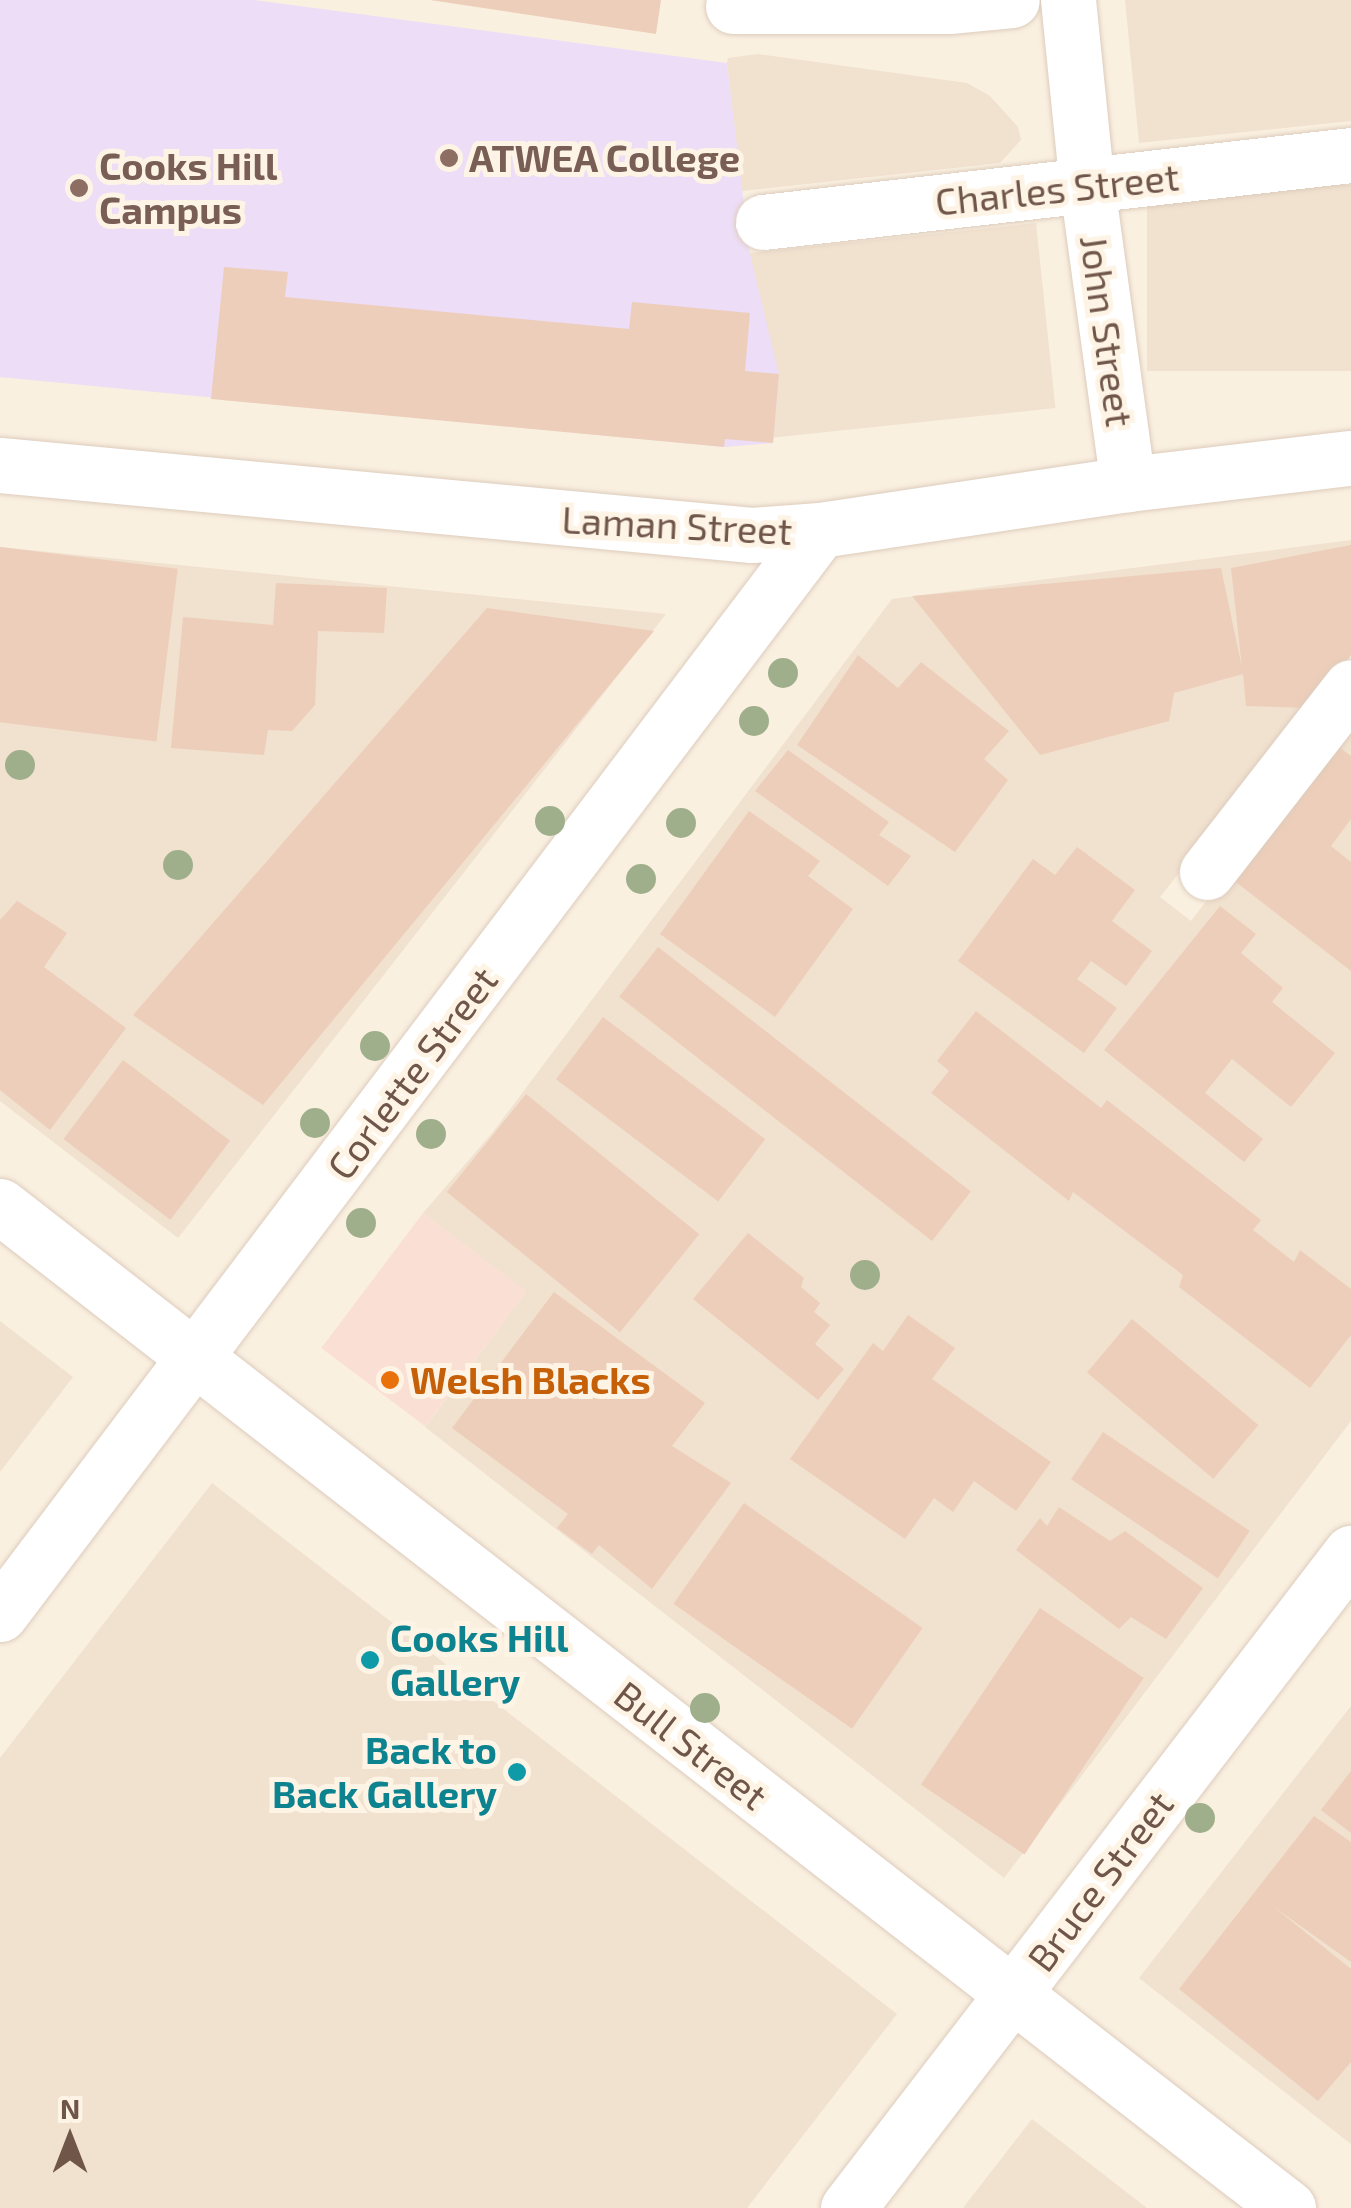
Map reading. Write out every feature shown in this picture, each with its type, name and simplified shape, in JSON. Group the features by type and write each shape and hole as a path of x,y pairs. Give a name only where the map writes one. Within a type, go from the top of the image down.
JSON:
{"street":[{"path":"733,6 949,6 1012,0"},
{"name":"John Street","path":"1068,0 1087,186 1128,484"},
{"name":"Charles Street","path":"763,222 1351,155"},
{"name":"Laman Street","path":"0,465 682,532 752,535 820,530 1128,484 1351,458"},
{"name":"Corlette Street","path":"0,1614 198,1358 820,530"},
{"path":"1207,872 1351,687"},
{"name":"Bull Street","path":"0,1206 1288,2208"},
{"name":"Bruce Street","path":"848,2208 1351,1554"}],"shaded area":[{"name":"ATWEA College","path":"0,0 254,0 727,63 750,254 779,374 773,443 724,447 0,377"},
{"path":"1125,0 1351,0 1351,121 1139,143"},
{"path":"758,54 967,83 990,96 1018,127 1021,140 1000,163 742,191 727,63 728,58"},
{"path":"1147,185 1351,185 1351,371 1147,371"},
{"path":"1036,223 1055,408 769,438 750,253"},
{"path":"1351,540 1351,655 1160,897 1191,921 1351,712 1351,1421 1004,1878 425,1427 526,1292 423,1213 493,1132 892,599"},
{"path":"0,547 666,614 178,1238 0,1101"},
{"path":"423,1213 527,1291 425,1426 321,1348"},
{"path":"0,1321 73,1377 0,1472"},
{"path":"212,1483 897,2014 747,2208 0,2208 0,1758"},
{"path":"1351,1706 1351,2144 1139,1978"},
{"path":"1032,2119 1147,2208 963,2208"}],"building":[{"path":"430,0 661,0 656,34"},
{"path":"224,267 288,272 285,297 629,329 632,302 750,313 745,371 779,374 773,443 725,439 724,447 211,399"},
{"path":"1351,545 1351,655 1310,708 1246,706 1243,674 1174,693 1169,721 1040,755 912,596 1221,568 1242,668 1231,568"},
{"path":"0,547 178,569 156,742 0,722"},
{"path":"276,583 387,588 384,633 318,631 315,705 292,731 268,730 264,755 171,748 183,617 273,625"},
{"path":"487,608 654,631 263,1105 133,1015"},
{"path":"858,655 898,688 921,662 1009,731 984,759 1008,780 955,852 797,745"},
{"path":"1334,743 1351,756 1351,819 1331,846 1351,862 1351,971 1228,876"},
{"path":"788,750 889,822 879,835 911,856 888,886 755,791"},
{"path":"749,811 820,861 808,876 853,909 775,1017 660,934"},
{"path":"1077,847 1135,890 1112,921 1152,951 1126,986 1091,961 1077,979 1117,1008 1084,1053 958,961 1033,859 1055,875"},
{"path":"17,901 67,933 44,967 126,1028 50,1130 0,1090 0,920"},
{"path":"1220,906 1256,934 1241,953 1283,988 1272,1002 1335,1053 1291,1107 1232,1059 1205,1093 1263,1139 1244,1162 1104,1050"},
{"path":"658,947 971,1191 932,1241 619,997"},
{"path":"976,1011 1101,1108 1107,1100 1261,1220 1253,1230 1294,1262 1300,1250 1351,1289 1351,1335 1310,1388 1179,1287 1183,1275 1073,1192 1069,1201 931,1093 949,1071 937,1061"},
{"path":"603,1017 765,1139 718,1201 556,1079"},
{"path":"123,1060 230,1141 170,1220 63,1139"},
{"path":"526,1094 699,1234 620,1332 447,1192"},
{"path":"748,1233 804,1278 801,1287 820,1303 814,1312 830,1325 815,1344 844,1369 818,1400 693,1299"},
{"path":"554,1292 705,1403 672,1446 731,1483 652,1589 599,1545 592,1554 557,1528 568,1514 452,1428"},
{"path":"908,1315 955,1348 932,1379 1051,1462 1016,1511 974,1481 953,1512 934,1498 905,1539 790,1459 873,1343 883,1351"},
{"path":"1132,1319 1258,1425 1213,1479 1087,1373"},
{"path":"1103,1432 1250,1531 1218,1578 1071,1479"},
{"path":"744,1503 923,1628 852,1729 673,1604"},
{"path":"1059,1507 1110,1541 1125,1531 1203,1588 1166,1639 1131,1617 1119,1629 1016,1550 1040,1518 1047,1526"},
{"path":"1040,1608 1144,1678 1025,1854 921,1785"},
{"path":"1351,1771 1351,1833 1321,1810"},
{"path":"1314,1816 1351,1842 1351,1962 1274,1907 1351,1969 1351,2062 1318,2101 1179,1989"}],"place":[{"name":"ATWEA College","path":"449,158"},
{"name":"Cooks Hill Campus","path":"79,188"},
{"name":"Welsh Blacks","path":"390,1380"},
{"name":"Cooks Hill Gallery","path":"370,1660"},
{"name":"Back to Back Gallery","path":"517,1772"}]}
